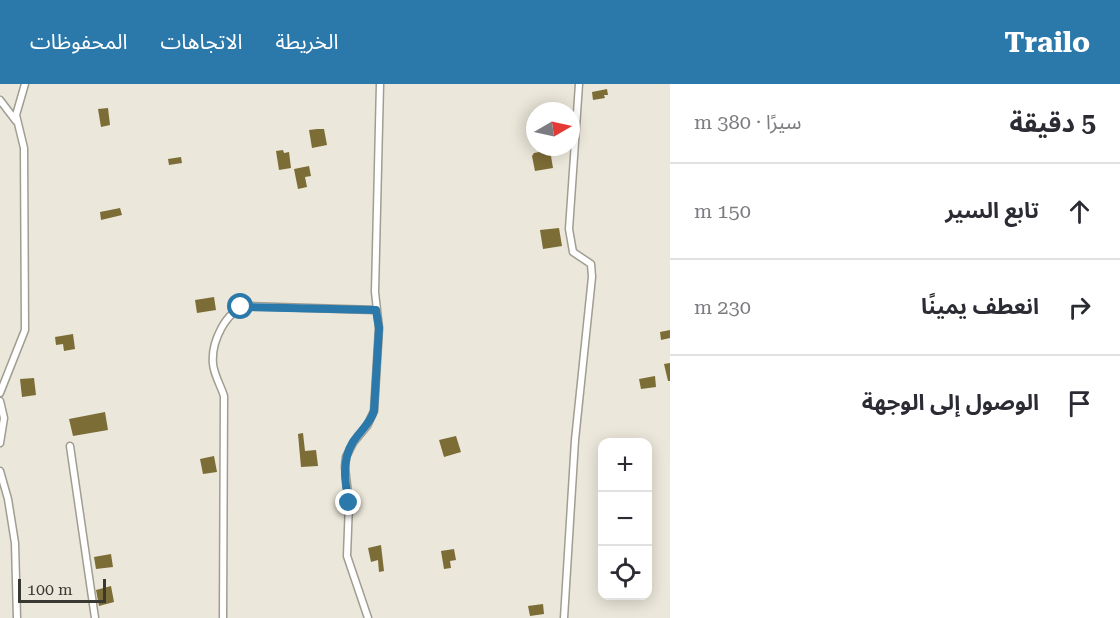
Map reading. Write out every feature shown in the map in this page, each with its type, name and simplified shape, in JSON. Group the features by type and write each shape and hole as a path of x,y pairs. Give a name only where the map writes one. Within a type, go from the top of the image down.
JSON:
{"street":[{"path":"0,393 25,330 24,148 16,115 25,84"},
{"path":"368,618 347,556 349,513 345,466 346,457 353,443 372,418 374,411 379,328 376,310 380,84"},
{"path":"564,618 575,440 592,277 591,264 573,252 569,229 579,84"},
{"path":"0,100 18,124"},
{"path":"223,618 224,396 214,368 213,355 227,318 241,307 248,306 376,310"},
{"path":"0,401 4,418 0,443"},
{"path":"70,446 95,618"},
{"path":"0,471 8,499 15,543 17,618"}],"building":[{"path":"607,89 608,95 604,95 605,98 593,100 592,92"},
{"path":"108,108 110,125 101,127 98,109"},
{"path":"324,129 327,145 312,148 309,130"},
{"path":"283,150 284,153 289,152 291,168 279,170 276,151"},
{"path":"532,156 551,156 553,168 535,171"},
{"path":"181,157 182,163 169,165 168,159"},
{"path":"309,166 311,176 305,177 307,187 298,189 294,169"},
{"path":"120,208 122,215 101,220 100,212"},
{"path":"559,228 562,246 543,249 540,230"},
{"path":"214,297 216,310 197,313 195,300"},
{"path":"670,330 670,338 661,340 660,332"},
{"path":"73,334 75,349 64,351 63,344 56,345 55,337"},
{"path":"670,363 670,381 668,381 664,364"},
{"path":"655,376 656,387 641,389 639,379"},
{"path":"34,378 36,395 22,397 20,379"},
{"path":"105,412 108,430 73,436 69,419"},
{"path":"303,433 305,451 316,450 318,466 301,467 298,434"},
{"path":"456,436 461,452 444,457 439,440"},
{"path":"214,456 217,472 203,474 200,459"},
{"path":"381,545 384,571 379,572 378,560 371,562 368,548"},
{"path":"454,549 456,560 450,561 451,568 444,569 441,551"},
{"path":"111,554 113,567 96,569 94,557"},
{"path":"111,586 114,602 99,606 96,590"},
{"path":"543,604 544,614 530,616 528,606"}],"route":[{"path":"241,307 376,310 379,328 374,411 372,418 353,443 346,457 346,487 349,503"}]}
